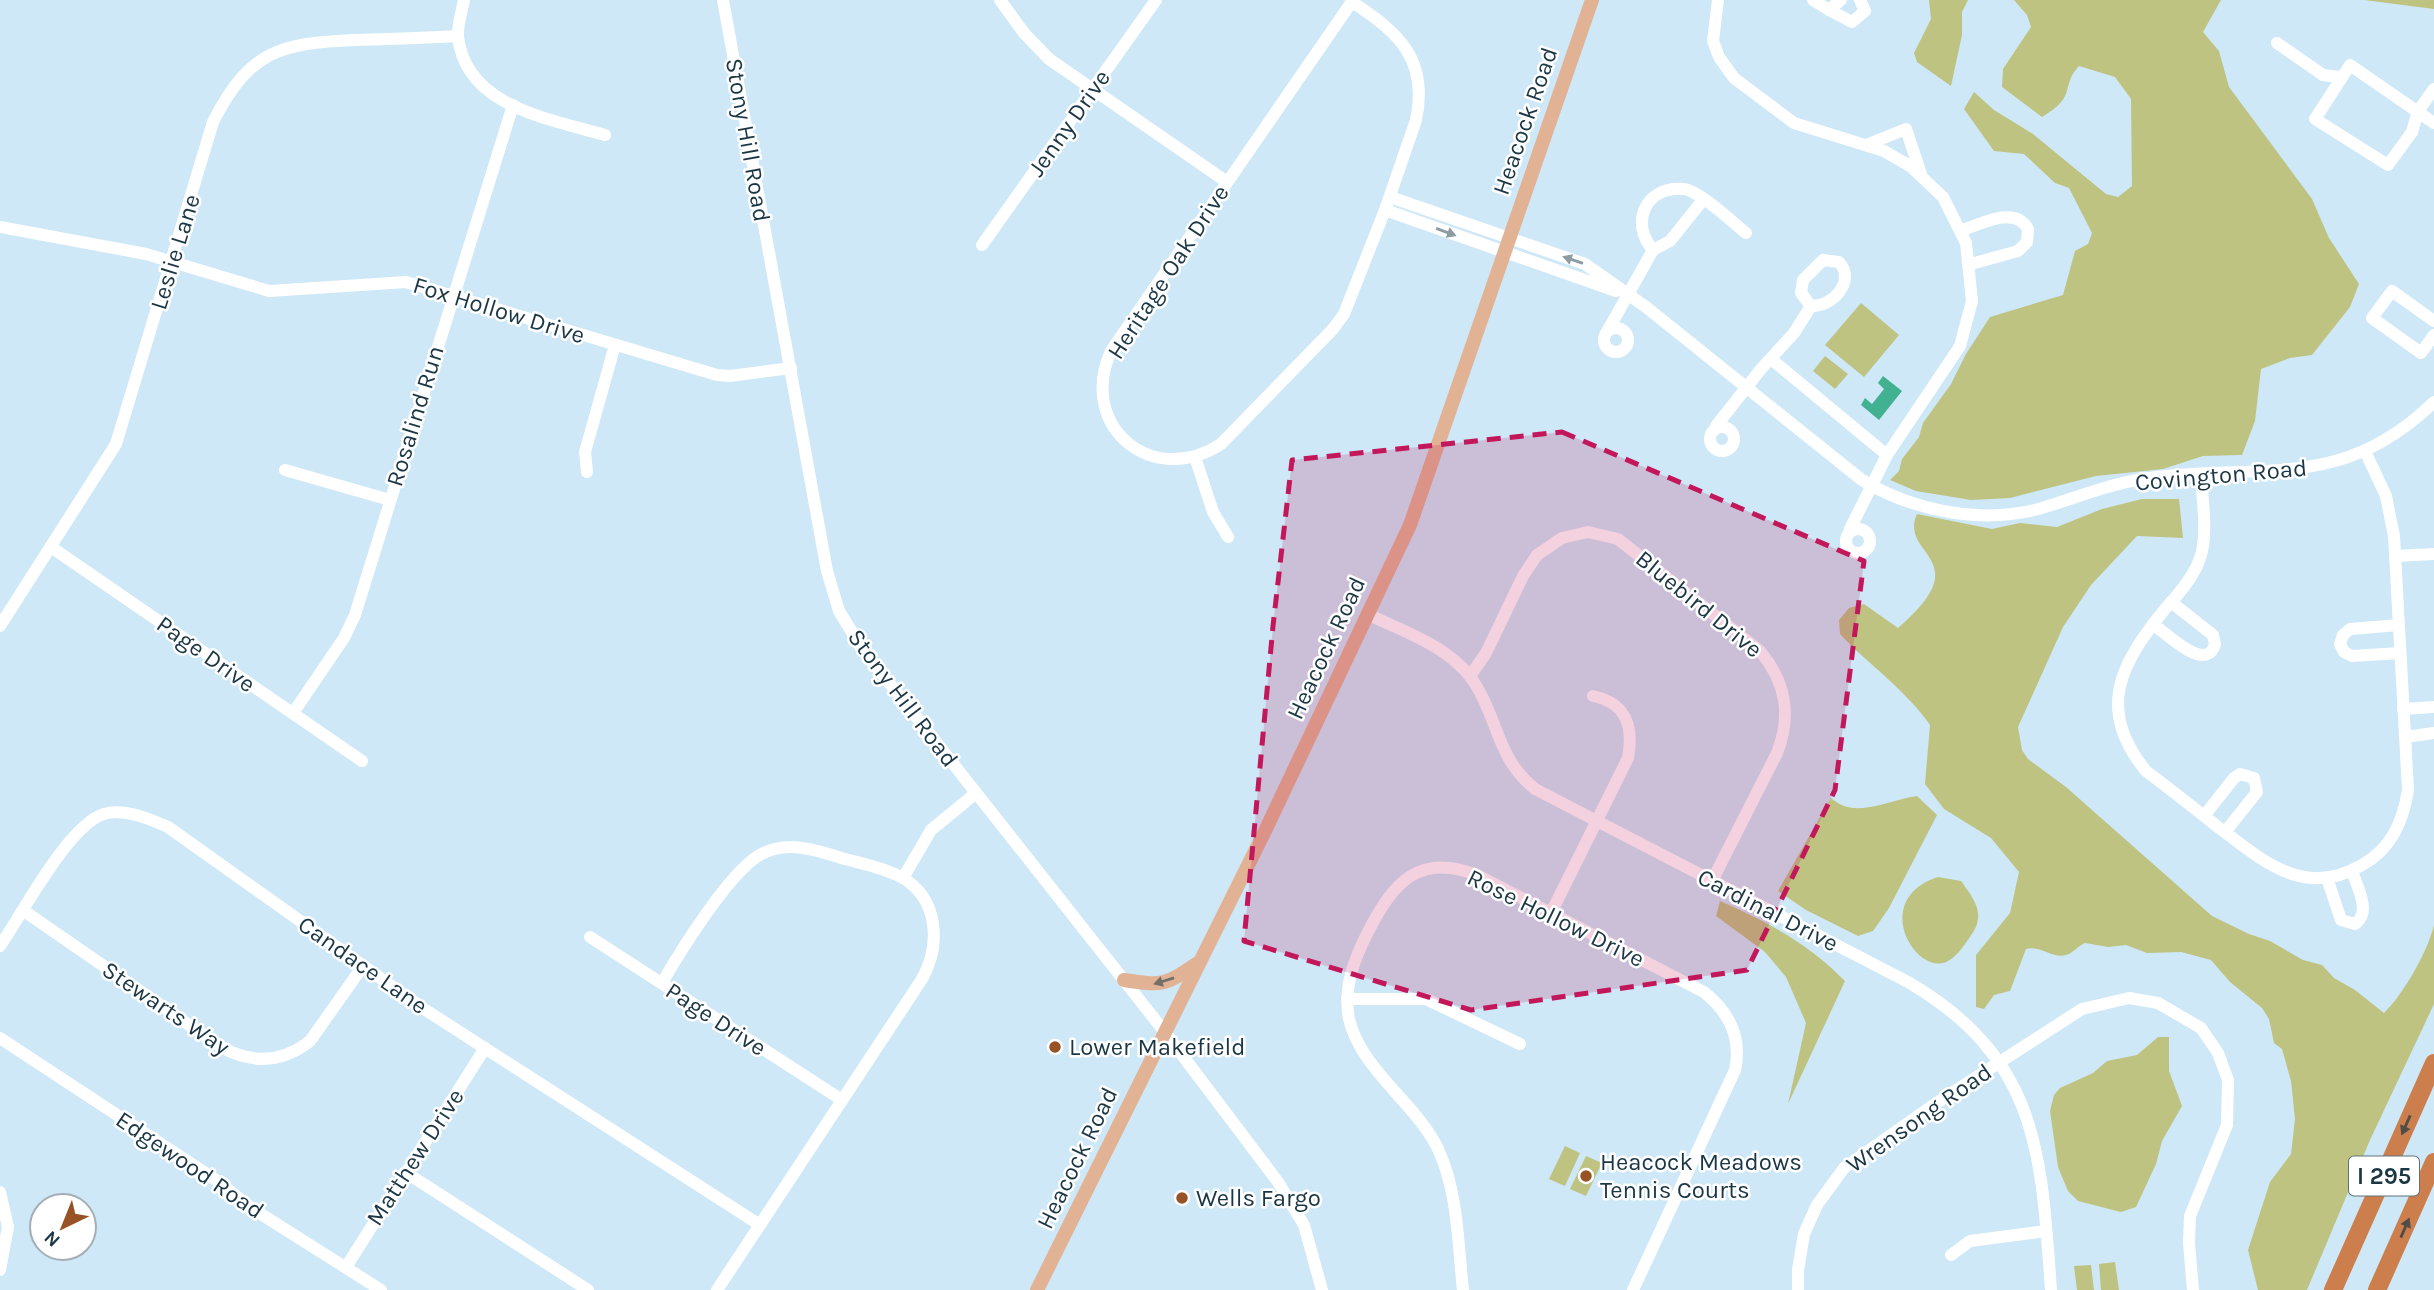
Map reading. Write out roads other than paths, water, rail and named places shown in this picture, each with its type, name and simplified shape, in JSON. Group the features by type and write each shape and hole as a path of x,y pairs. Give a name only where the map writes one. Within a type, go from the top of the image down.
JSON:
{"highway":[{"name":"I 295","path":"2333,1290 2434,1063"},
{"name":"I 295","path":"2377,1290 2434,1162"}],"main road":[{"name":"Heacock Road","path":"1037,1290 1200,962 1421,497 1592,0"},
{"path":"1124,980 1157,985 1167,983 1200,962"}],"street":[{"path":"464,0 458,36 467,63 482,86 513,105 605,135"},
{"name":"Stony Hill Road","path":"723,0 827,571 839,611 861,647 1164,1031 1294,1205 1312,1246 1322,1290"},
{"path":"1000,0 1036,47 1093,90 1227,182"},
{"name":"Jenny Drive","path":"982,246 1156,0"},
{"path":"1718,0 1713,41 1719,57 1734,78 1794,123 1895,156 1921,174 1943,197 1962,230 1970,264 1970,313 1960,346 1887,455 1850,529"},
{"path":"1813,0 1846,20 1857,20 1865,11 1860,0"},
{"path":"1829,10 1841,0"},
{"name":"Heritage Oak Drive","path":"1352,1 1400,39 1418,77 1416,120 1352,299 1333,329 1238,429 1215,448 1195,457 1168,460 1134,447 1109,419 1102,385 1111,351 1352,1"},
{"name":"Leslie Lane","path":"0,626 116,444 214,122 235,85 257,63 273,53 309,42 458,36"},
{"path":"2277,43 2323,75 2339,77"},
{"path":"2434,89 2418,111 2412,132 2388,165 2315,119 2339,77 2350,65 2418,111 2434,123"},
{"name":"Rosalind Run","path":"292,713 348,631 513,105"},
{"path":"1866,145 1906,130 1921,174"},
{"path":"1653,250 1641,234 1640,225 1654,196 1684,189 1746,233"},
{"name":"Covington Road","path":"1390,197 1585,264 1630,295 1835,461 1872,486 1931,508 1993,514 2040,508 2117,484 2150,478 2313,468 2365,451 2396,433 2434,402"},
{"path":"1608,330 1653,250 1670,241 1703,200"},
{"name":"Covington Road","path":"1385,210 1630,295"},
{"path":"1962,230 2010,216 2020,218 2028,229 2027,242 2018,251 1970,264"},
{"name":"Fox Hollow Drive","path":"0,227 118,248 269,291 407,282 717,375 730,376 791,368"},
{"path":"2434,321 2392,290 2372,318 2421,353 2434,335"},
{"path":"1716,426 1794,333 1811,306"},
{"path":"587,472 586,445 615,345"},
{"path":"1771,359 1887,455"},
{"path":"2201,475 2202,552 2192,575 2131,654 2120,682 2117,705 2121,729 2133,755 2146,771 2263,862 2281,871 2327,878 2352,871 2383,849 2401,821 2407,790 2391,515 2365,451"},
{"path":"1195,457 1213,512 1228,537"},
{"path":"285,470 390,500"},
{"name":"Bluebird Drive","path":"1470,676 1486,653 1529,565 1549,545 1562,537 1588,532 1618,539 1760,651 1772,666 1783,690 1784,731 1777,753 1712,881"},
{"name":"Page Drive","path":"51,547 362,761"},
{"path":"2395,556 2434,554"},
{"path":"2153,624 2197,655 2207,656 2212,652 2216,644 2213,635 2171,602"},
{"name":"Cardinal Drive","path":"1367,614 1448,655 1470,676 1485,704 1502,748 1525,781 1552,799 1938,1000 1968,1023 2000,1062 2017,1092 2033,1133 2051,1290"},
{"path":"2399,625 2350,629 2343,635 2340,644 2344,652 2352,656 2400,653"},
{"path":"1551,913 1624,771 1630,740 1629,726 1617,706 1608,699 1593,696"},
{"path":"2403,709 2434,707"},
{"path":"2405,737 2434,733"},
{"path":"2204,816 2234,778 2240,774 2254,778 2257,787 2255,794 2225,832"},
{"path":"903,878 932,830 976,793"},
{"name":"Candace Lane","path":"0,946 77,832 105,814 144,816 168,827 363,966 485,1048 760,1225"},
{"path":"662,983 736,876 748,863 768,851 791,846 805,848 903,878 919,892 933,918 933,956 922,979 717,1290"},
{"name":"Rose Hollow Drive","path":"1463,1290 1451,1195 1443,1162 1415,1115 1362,1048 1350,1021 1347,999 1353,965 1383,904 1400,882 1419,871 1440,867 1469,872 1551,913 1704,992 1726,1013 1734,1031 1737,1051 1735,1070 1633,1290"},
{"path":"2327,878 2340,920 2355,924 2361,920 2364,909 2352,871"},
{"name":"Stewarts Way","path":"24,911 221,1047 246,1058 274,1059 299,1049 310,1041 363,966"},
{"name":"Page Drive","path":"590,937 842,1100"},
{"name":"Wrensong Road","path":"1798,1290 1798,1270 1804,1234 1817,1205 1837,1175 1861,1154 2082,1009 2113,999 2129,998 2158,1003 2201,1028 2225,1067 2230,1112 2221,1145 2190,1216 2193,1290"},
{"path":"1347,999 1426,999 1520,1044"},
{"name":"Edgewood Road","path":"0,1038 208,1174 250,1207 381,1290"},
{"name":"Matthew Drive","path":"346,1267 485,1048"},
{"path":"405,1172 588,1290"},
{"path":"0,1192 8,1227 0,1270"},
{"path":"1951,1255 1970,1241 2046,1231"}],"place":[{"name":"Lower Makefield","path":"1055,1047"},
{"name":"Heacock Meadows Tennis Courts","path":"1586,1176"},
{"name":"Wells Fargo","path":"1182,1198"}]}
